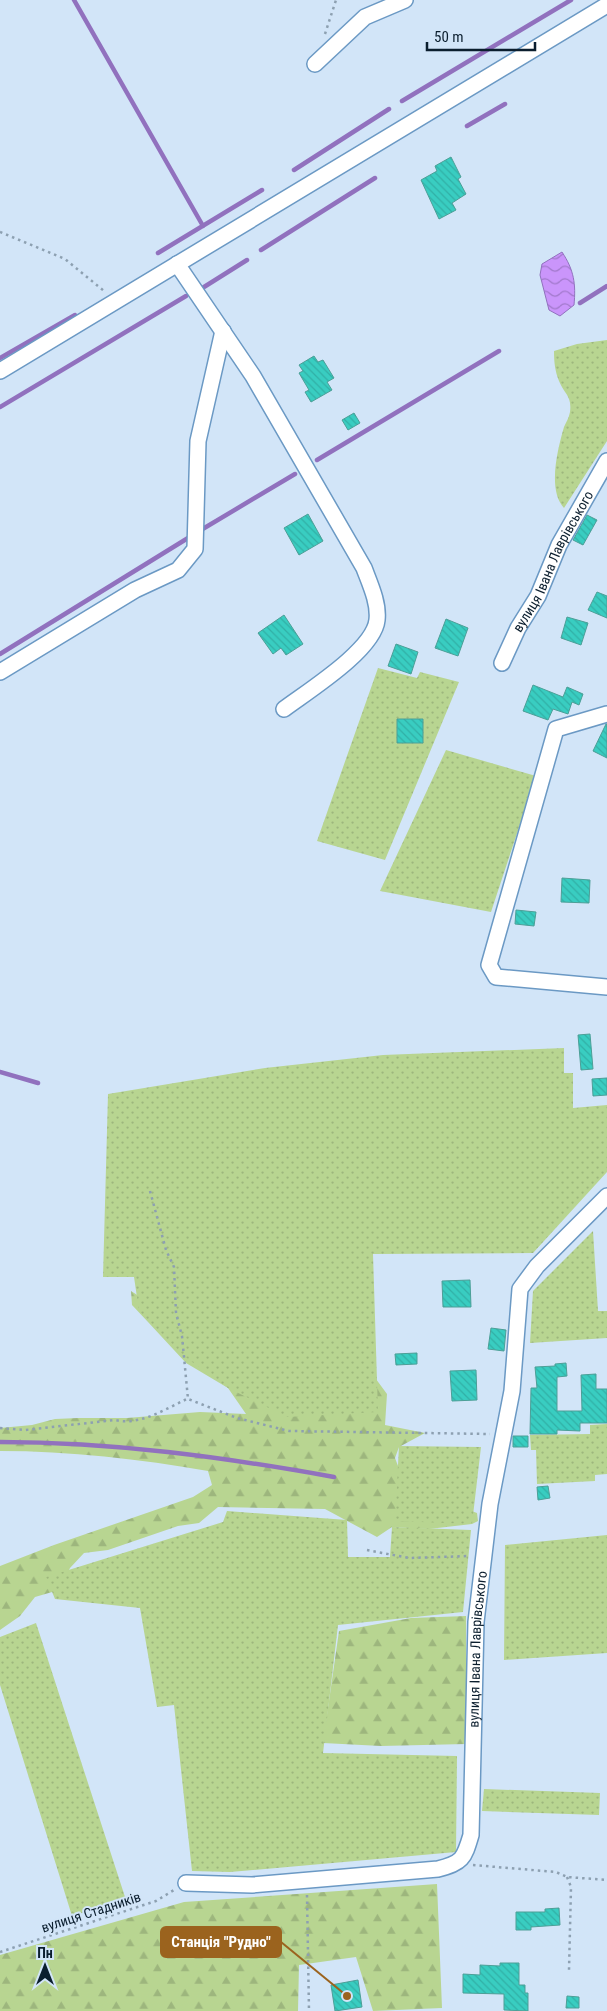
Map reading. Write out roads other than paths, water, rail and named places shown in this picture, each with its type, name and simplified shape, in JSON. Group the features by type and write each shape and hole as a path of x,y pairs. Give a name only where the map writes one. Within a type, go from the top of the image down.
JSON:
{"street":[{"path":"315,64 365,17 405,0"},
{"path":"0,371 607,4"},
{"path":"177,264 253,376 364,568 374,594 377,620 369,641 346,662 284,709"},
{"path":"0,672 135,590 178,570 195,549 198,441 223,331"},
{"name":"вулиця Івана Лаврівського","path":"502,663 518,628 538,596 558,545 607,461"},
{"path":"607,714 556,729 489,965 496,976 607,987"},
{"name":"вулиця Івана Лаврівського","path":"186,1884 252,1885 438,1869 456,1864 466,1854 471,1835 476,1622 490,1504 512,1391 520,1289 537,1266 607,1196"}],"water":[{"path":"562,252 572,271 575,297 574,305 560,316 549,310 540,275 542,264"}],"waterway":[{"path":"74,0 203,226"},
{"path":"402,101 571,0"},
{"path":"467,126 505,104"},
{"path":"294,170 389,109"},
{"path":"261,250 375,178"},
{"path":"158,253 262,190"},
{"path":"204,287 247,260"},
{"path":"580,303 607,286"},
{"path":"0,407 186,296"},
{"path":"0,358 75,315"},
{"path":"317,460 499,351"},
{"path":"201,530 295,474"},
{"path":"0,654 188,538"},
{"path":"0,1072 38,1083"},
{"path":"0,1442 84,1445 168,1452 334,1477"}],"place":[{"name":"Станція \"Рудно\"","path":"347,1996"}]}
